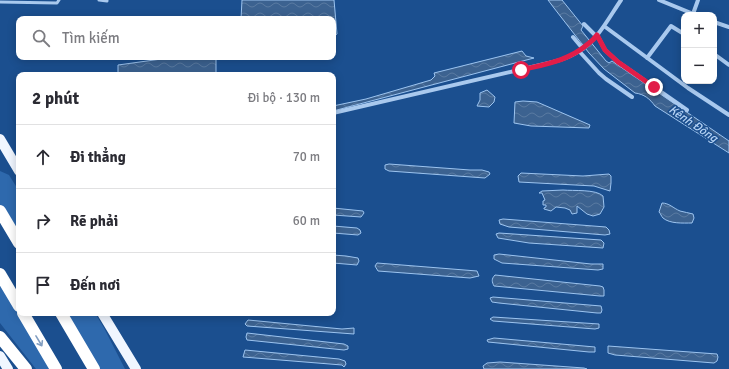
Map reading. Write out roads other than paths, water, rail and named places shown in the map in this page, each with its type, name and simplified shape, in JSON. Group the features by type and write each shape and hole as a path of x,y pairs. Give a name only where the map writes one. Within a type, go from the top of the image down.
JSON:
{"highway":[{"path":"0,210 16,238"},
{"path":"0,274 16,301"},
{"path":"25,316 56,369"},
{"path":"63,316 94,369"},
{"path":"0,337 26,369"}],"main road":[{"path":"0,139 6,152 16,167"},
{"path":"104,316 136,369"},
{"path":"0,356 8,369"}],"street":[{"path":"336,113 567,58 581,50 596,36 621,0"},
{"path":"659,0 689,12"},
{"path":"695,12 698,0"},
{"path":"584,24 596,36 605,50 618,62 687,110"},
{"path":"717,25 729,28"},
{"path":"604,26 688,88 729,114"},
{"path":"647,58 671,26 681,32"},
{"path":"573,37 599,73 632,97"},
{"path":"717,56 729,65"}],"lane":[{"path":"0,2 57,3 59,0"},
{"path":"99,0 108,0"}],"water":[{"path":"242,0 334,0 335,16 241,16"},
{"name":"Kênh Đông","path":"548,0 562,0 583,26 581,30 606,61 609,63 612,61 729,141 729,153 655,106 646,97 635,93 604,69 589,53"},
{"path":"522,51 526,56 534,58 336,110 336,105 366,99 431,80 435,76 434,73"},
{"path":"154,60 216,60 216,72 118,72 118,65"},
{"path":"487,90 495,97 494,102 489,107 477,106 480,100 480,93"},
{"path":"515,102 537,102 590,125 589,128 531,126 514,123"},
{"path":"389,164 482,170 489,172 490,174 485,178 389,171 385,169 385,165"},
{"path":"521,173 583,176 609,174 611,176 610,191 594,186 519,182 518,176"},
{"path":"542,191 590,191 600,194 603,196 604,207 600,214 593,216 587,214 577,206 577,213 572,214 570,210 565,208 556,207 551,211 544,209 546,205 543,205 543,201 545,200 542,193 539,193"},
{"path":"662,203 680,211 693,214 694,218 692,223 677,223 666,220 659,212"},
{"path":"336,208 363,211 364,213 361,217 336,215"},
{"path":"503,219 606,227 610,234 605,235 509,227 500,224 499,220"},
{"path":"336,226 357,228 361,233 358,235 336,233"},
{"path":"496,234 601,240 604,243 603,248 529,243 498,238"},
{"path":"499,254 603,264 603,269 598,270 502,263 494,259 494,255"},
{"path":"336,255 358,258 359,261 357,265 336,263"},
{"path":"377,263 477,271 479,276 470,278 378,271 375,266"},
{"path":"495,275 600,286 603,287 604,296 494,286 492,280"},
{"path":"493,297 601,306 602,310 601,313 597,313 499,303 492,302 490,298"},
{"path":"493,317 599,324 599,328 595,329 493,321 490,319"},
{"path":"248,320 342,329 354,328 354,334 247,326 245,324"},
{"path":"247,333 344,344 348,346 348,349 344,350 247,340"},
{"path":"494,338 595,347 595,352 488,342 487,340"},
{"path":"608,346 717,354 718,357 717,361 714,363 615,355 608,353"},
{"path":"245,350 339,359 345,361 346,364 344,367 342,365 243,357"},
{"path":"500,362 587,369 484,369 483,366 487,363"}]}
